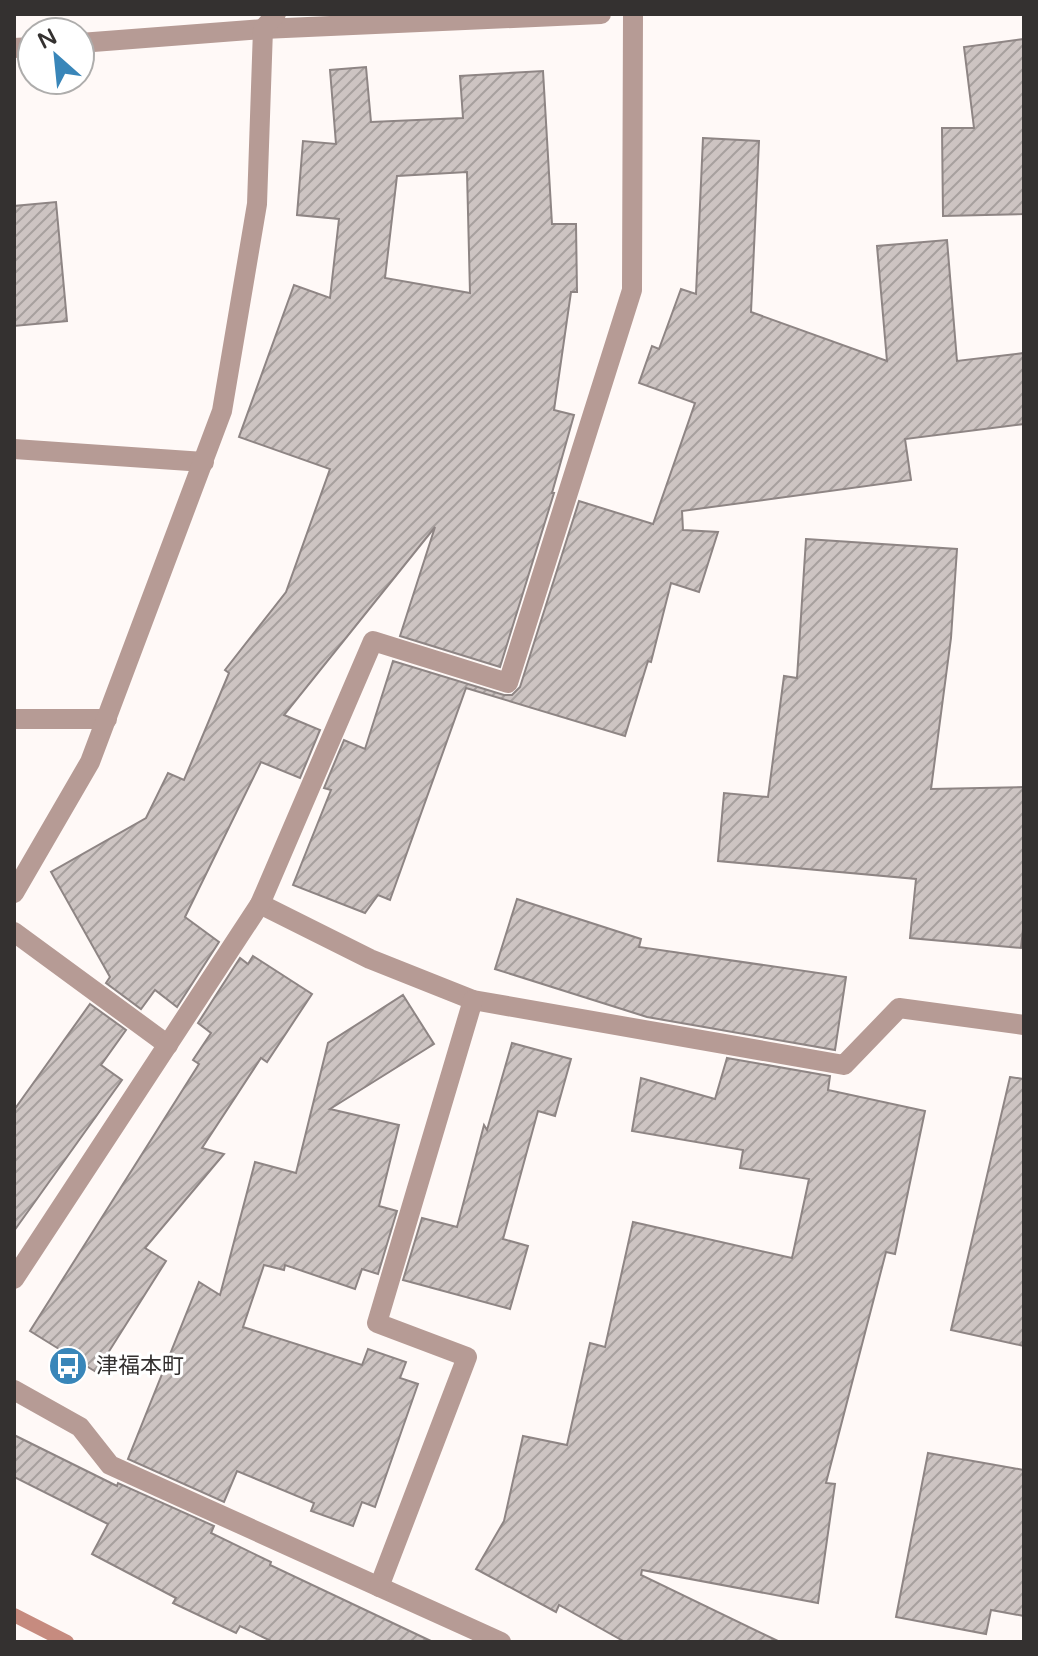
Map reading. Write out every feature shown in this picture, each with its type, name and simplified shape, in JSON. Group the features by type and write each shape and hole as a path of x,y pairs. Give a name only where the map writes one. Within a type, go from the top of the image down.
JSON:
{"street":[{"path":"96,41 270,22 601,14"},
{"path":"14,1279 260,904 373,641 508,683 632,290 633,14"},
{"path":"14,893 90,762 222,411 257,204 270,22"},
{"path":"14,449 204,462"},
{"path":"14,719 107,719"},
{"path":"260,904 370,959 473,1000 844,1065 899,1008 1024,1025"},
{"path":"14,932 168,1045"},
{"path":"379,1587 467,1357 377,1323 473,1000"},
{"path":"14,1390 80,1427 110,1465 501,1642"}],"building":[{"path":"1024,39 1024,214 943,216 942,128 974,128 964,47"},
{"path":"366,67 371,122 463,118 460,76 543,71 552,224 576,224 577,292 571,292 554,410 574,415 554,493 500,667 400,636 435,527 284,715 320,730 300,778 261,762 185,917 219,942 177,1007 155,990 141,1009 106,983 110,977 51,872 146,818 168,773 184,780 229,673 225,670 286,592 330,469 239,437 294,285 330,298 339,219 297,215 303,141 336,144 330,70","holes":["467,172 470,293 385,278 397,176"]},
{"path":"703,138 759,141 751,312 887,361 877,246 947,240 957,361 1024,353 1024,424 905,439 911,480 682,511 683,530 718,532 699,592 671,583 651,662 648,661 625,736 466,688 390,900 378,895 365,913 293,885 331,790 324,788 344,740 365,749 393,661 512,695 520,687 579,501 653,524 695,403 639,383 652,346 659,349 681,289 696,294"},
{"path":"56,202 67,321 14,326 14,206"},
{"path":"806,539 957,549 951,638 931,789 1024,787 1024,920 1021,948 910,938 916,879 718,861 724,793 768,797 784,676 797,678"},
{"path":"517,899 641,939 639,947 846,977 835,1050 647,1017 495,969"},
{"path":"253,956 312,994 267,1062 261,1058 202,1148 224,1154 145,1248 166,1261 96,1372 30,1331 199,1064 193,1060 211,1033 198,1023 240,958 248,964"},
{"path":"403,995 434,1044 330,1109 399,1125 379,1206 397,1211 378,1274 362,1269 355,1289 285,1265 284,1270 264,1265 243,1327 362,1365 368,1349 406,1362 400,1378 418,1384 375,1507 362,1502 353,1526 311,1511 314,1503 237,1471 224,1502 128,1459 199,1282 220,1295 255,1162 296,1173 328,1043"},
{"path":"90,1004 126,1030 101,1065 122,1080 14,1231 14,1110"},
{"path":"512,1043 571,1059 555,1116 538,1111 503,1239 528,1246 510,1309 403,1280 422,1218 457,1227 484,1125 487,1130"},
{"path":"727,1058 830,1076 828,1090 925,1111 895,1254 886,1252 826,1483 835,1484 818,1603 642,1570 641,1575 780,1642 625,1642 559,1605 556,1612 476,1569 504,1521 523,1436 567,1445 590,1343 605,1347 633,1222 792,1258 809,1179 740,1168 743,1150 632,1131 641,1078 715,1099"},
{"path":"1010,1077 1024,1079 1024,1346 951,1330"},
{"path":"14,1435 117,1486 118,1483 214,1526 211,1533 271,1562 270,1565 433,1642 273,1642 240,1626 236,1633 173,1603 176,1598 92,1554 108,1524 14,1477"},
{"path":"928,1453 1024,1470 1024,1616 991,1610 986,1634 896,1617"}],"waterway":[{"path":"14,1615 67,1642"}],"place":[{"name":"津福本町","path":"68,1366"}]}
